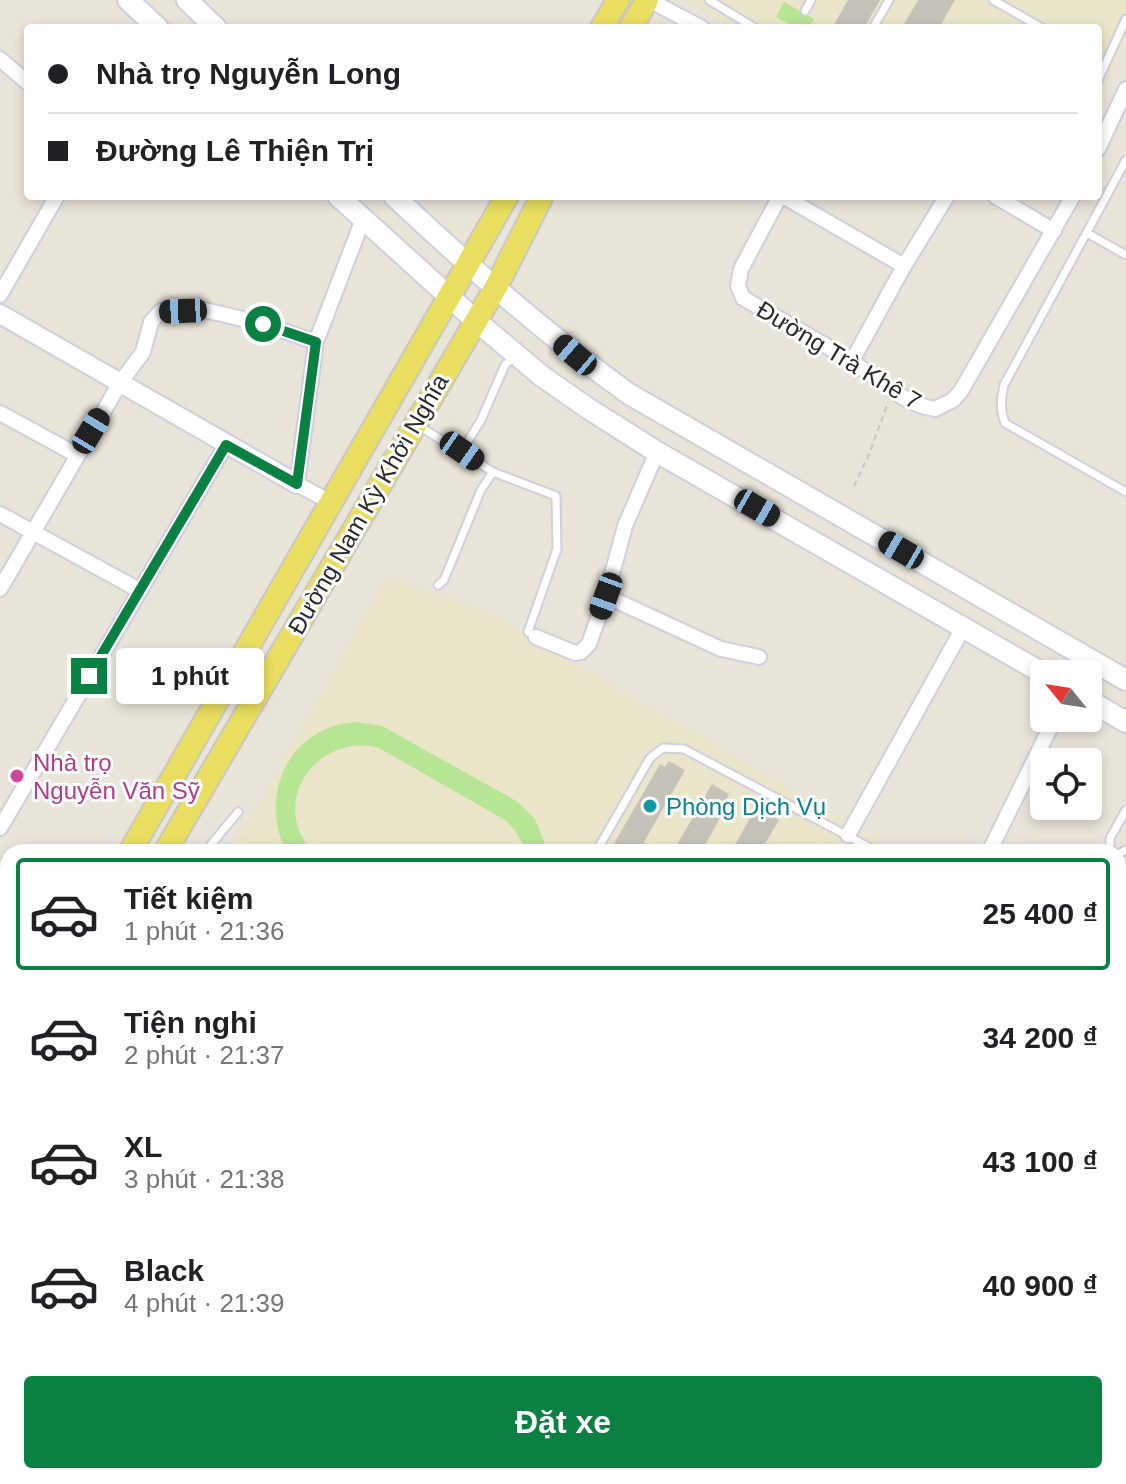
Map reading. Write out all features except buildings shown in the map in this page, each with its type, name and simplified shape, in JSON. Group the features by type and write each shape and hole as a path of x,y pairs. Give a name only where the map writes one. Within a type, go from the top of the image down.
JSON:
{"main road":[{"path":"128,0 154,24"},
{"path":"187,0 212,24"},
{"path":"604,24 618,0"},
{"path":"633,24 648,0"},
{"path":"342,200 516,355 589,409 657,452 1030,666"},
{"path":"398,200 575,355 629,394 1126,680"},
{"name":"Đường Nam Kỳ Khởi Nghĩa","path":"135,844 505,200"},
{"name":"Đường Nam Kỳ Khởi Nghĩa","path":"172,844 496,287 540,200"},
{"path":"856,565 874,535"},
{"path":"1102,708 1126,722"}],"street":[{"path":"648,0 694,24"},
{"path":"3,68 24,81"},
{"path":"1102,140 1126,89"},
{"path":"0,295 55,200"},
{"name":"Đường Trà Khê 7","path":"780,200 741,269 738,286 743,298 852,361 893,390 935,409 953,400 966,383 1071,200"},
{"path":"789,200 904,266"},
{"path":"852,361 945,200"},
{"path":"1002,200 1054,231"},
{"path":"297,484 316,342 363,219"},
{"path":"0,589 120,383 143,352 151,322 161,311 205,310 263,324 316,342"},
{"path":"0,314 332,503"},
{"path":"0,413 77,455"},
{"path":"0,828 226,445"},
{"path":"536,637 569,652 581,652 589,644 625,526 657,452"},
{"path":"0,514 139,590"},
{"path":"606,596 721,649 759,657"},
{"path":"848,835 963,628"},
{"path":"993,844 1048,732"}],"lane":[{"path":"709,0 748,24"},
{"path":"805,11 811,0"},
{"path":"875,24 889,0"},
{"path":"993,0 1035,24"},
{"path":"1102,62 1126,19"},
{"path":"1126,160 1004,385 1001,412 1005,423 1016,431 1126,492"},
{"path":"1087,233 1126,255"},
{"path":"462,451 481,420 505,365 516,355"},
{"path":"415,424 493,472 556,496 557,549 528,632 536,637"},
{"path":"438,585 444,580 481,490 493,472"},
{"path":"601,844 650,758 663,748 684,749 864,844"},
{"path":"1110,844 1110,838 1126,810"},
{"path":"212,844 238,812"}],"path":[{"path":"854,486 893,390"}],"shaded area":[{"path":"687,0 1126,0 1126,38 1102,90 1102,24 729,24"},
{"path":"387,578 486,611 884,844 236,844"}],"green space":[{"path":"784,2 814,19 811,24 789,24 776,17"},
{"path":"356,722 382,726 518,802 535,819 545,844 523,844 505,820 379,748 356,746 336,750 319,761 306,776 297,794 295,813 300,833 308,844 284,844 276,816 280,779 299,748 313,736 334,726"}],"place":[{"name":"Nhà trọ Nguyễn Văn Sỹ","path":"17,776"},
{"name":"Phòng Dịch Vụ","path":"650,806"}],"route":[{"path":"89,676 226,445 297,484 316,342 263,324"}]}
